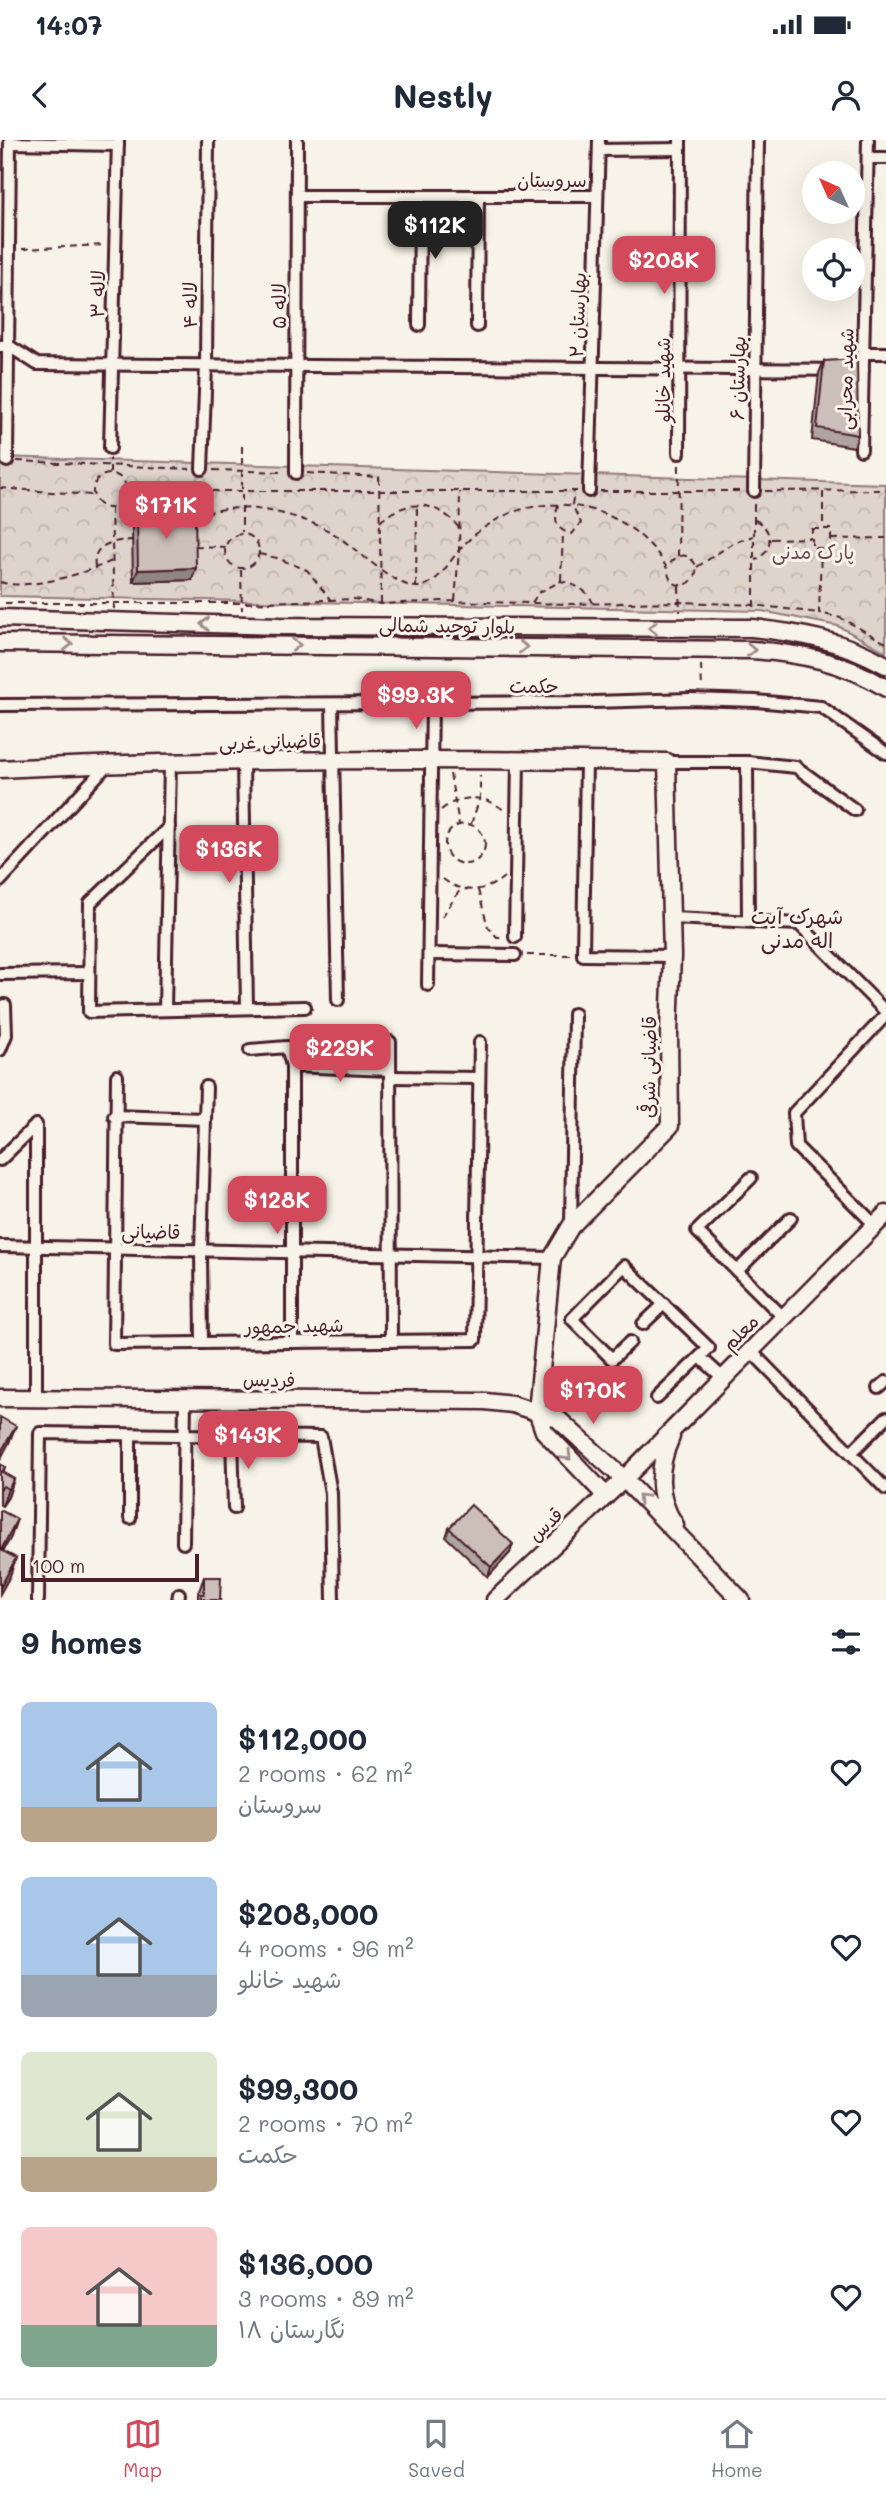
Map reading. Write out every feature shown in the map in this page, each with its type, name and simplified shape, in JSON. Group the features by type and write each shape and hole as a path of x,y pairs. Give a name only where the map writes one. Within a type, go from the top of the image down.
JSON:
{"street":[{"name":"لاله ۴","path":"202,469 206,366 208,140"},
{"name":"لاله ۵","path":"296,473 297,140"},
{"name":"بهارستان ۶","path":"754,491 758,140"},
{"name":"شهید محرابی","path":"861,450 868,140"},
{"path":"7,461 4,346 9,249 10,142 118,143"},
{"name":"لاله ۳","path":"110,448 118,143"},
{"path":"599,145 680,145"},
{"name":"بهارستان ۲","path":"589,491 599,145"},
{"name":"شهید خانلو","path":"679,453 680,145"},
{"path":"868,158 886,158"},
{"name":"سروستان","path":"297,196 597,196"},
{"path":"419,325 420,196"},
{"path":"477,326 478,196"},
{"path":"4,346 37,364 863,370"},
{"path":"863,354 886,353"},
{"name":"بلوار توحید شمالی","path":"0,618 242,625 752,628 798,633 836,643 886,665"},
{"name":"بلوار توحید شمالی","path":"0,643 792,652 852,670 886,688"},
{"name":"حکمت","path":"0,705 702,699 756,701 821,707 886,753"},
{"path":"428,985 432,703"},
{"path":"332,704 338,1000"},
{"name":"قاضیانی غربی","path":"0,769 108,764 432,759 667,762"},
{"path":"515,937 518,760"},
{"path":"586,761 583,956 673,956"},
{"path":"243,762 247,1008"},
{"path":"667,762 747,762 796,767 855,810"},
{"name":"قاضیانی شرقی","path":"537,1411 552,1258 571,1226 670,1126 669,1032 673,956 667,762"},
{"path":"747,762 748,921"},
{"path":"165,1009 170,763"},
{"path":"0,881 108,764"},
{"path":"169,827 90,903 89,1012 305,1006"},
{"path":"672,918 799,924 886,1013 794,1113 796,1146 881,1219"},
{"path":"429,954 515,955"},
{"path":"0,974 89,973"},
{"path":"0,1050 6,1035 5,1005"},
{"path":"571,1226 574,1014"},
{"path":"390,1042 391,1341"},
{"path":"475,1256 480,1042"},
{"path":"250,1050 287,1047 292,1066 292,1342"},
{"path":"292,1066 479,1078"},
{"path":"113,1248 117,1076"},
{"path":"202,1343 201,1250 206,1087"},
{"path":"114,1116 205,1119"},
{"path":"0,1160 36,1125 36,1399"},
{"path":"751,1178 697,1231 784,1318"},
{"path":"737,1271 791,1217"},
{"name":"معلم","path":"624,1479 881,1219"},
{"name":"قاضیانی","path":"0,1246 552,1258"},
{"name":"شهید جمهور","path":"113,1248 114,1344 475,1340 475,1256"},
{"path":"631,1342 612,1359 572,1319 624,1266 709,1348 657,1398"},
{"path":"643,1324 664,1304"},
{"path":"751,1352 885,1485"},
{"path":"700,1357 724,1379"},
{"name":"فردیس","path":"0,1398 485,1401 512,1404 558,1419 624,1479 741,1600"},
{"path":"183,1543 185,1400"},
{"path":"537,1411 544,1431 606,1496"},
{"path":"851,1452 886,1418"},
{"path":"677,1425 662,1460 661,1487 667,1513 680,1532 678,1536"},
{"path":"38,1600 40,1433 321,1437 331,1493 333,1600"},
{"path":"130,1435 130,1518"},
{"path":"232,1436 234,1508"},
{"name":"قدس","path":"495,1600 624,1479"}],"path":[{"path":"9,249 116,244"},
{"path":"242,446 242,534"},
{"path":"110,448 110,475"},
{"path":"678,556 679,453"},
{"path":"7,461 379,477 381,604"},
{"path":"110,475 120,478 127,491 124,501 111,508 100,505 93,495 94,484 98,479 110,475"},
{"path":"0,488 93,495"},
{"path":"127,491 886,490"},
{"path":"455,601 460,491"},
{"path":"559,504 555,516 557,525 563,532 572,534 581,523 572,505 574,491"},
{"path":"754,491 754,611"},
{"path":"822,491 823,529"},
{"path":"380,523 397,509 417,505 442,511 460,529"},
{"path":"416,587 417,505"},
{"path":"190,524 206,512 242,508 295,518 328,531 403,584 416,587 433,582 472,536 504,516 522,509 572,505 596,510 629,527 657,552 672,582 679,585 688,584 695,577 693,560 686,556 671,560 667,568"},
{"path":"111,508 114,621"},
{"path":"754,519 765,526 770,538 769,548 763,557 754,561"},
{"path":"831,528 831,548 812,548 812,538 812,529 831,528"},
{"path":"561,580 563,532"},
{"path":"242,534 248,534 256,541 259,554 251,565 241,568 227,558 226,547 232,537 242,534"},
{"path":"696,568 733,543 754,536"},
{"path":"770,538 812,538"},
{"path":"831,539 886,538"},
{"path":"96,569 96,553 105,544 132,540"},
{"path":"191,546 226,547"},
{"path":"819,613 821,548"},
{"path":"259,554 307,570 330,600"},
{"path":"0,582 13,586 81,574 112,562"},
{"path":"241,568 242,625"},
{"path":"531,603 538,593 561,580 575,584 590,597 593,604"},
{"path":"679,585 680,629"},
{"path":"0,603 242,603 354,599 381,604 455,601 754,604 841,618 886,643"},
{"path":"701,649 702,699"},
{"path":"451,760 450,776 460,825"},
{"path":"471,825 480,798 480,760"},
{"path":"431,826 440,811 454,802 480,798 503,809 517,830"},
{"path":"460,825 471,825 480,831 485,846 477,860 466,864 451,857 446,847 450,831 460,825"},
{"path":"430,861 446,881 461,889 478,890 502,880 516,858"},
{"path":"429,929 436,925 461,889"},
{"path":"478,890 488,927 497,937 515,937"},
{"path":"515,955 583,956"}],"green space":[{"name":"پارک مدنی","path":"0,457 886,484 886,652 838,626 762,611 0,596"}],"building":[{"path":"857,359 858,435 817,428 824,361"},
{"path":"195,513 196,568 138,570 137,514"},
{"path":"0,1417 16,1426 2,1450 0,1449"},
{"path":"0,1464 5,1467 2,1472 14,1479 8,1489 3,1486 0,1491"},
{"path":"471,1505 513,1544 491,1567 449,1528"},
{"path":"0,1510 17,1519 1,1550 16,1558 0,1588"},
{"path":"204,1577 221,1577 220,1600 201,1599 201,1594 204,1594"}],"district":[{"name":"شهرک آیت اله مدنی","path":"797,927"}]}
